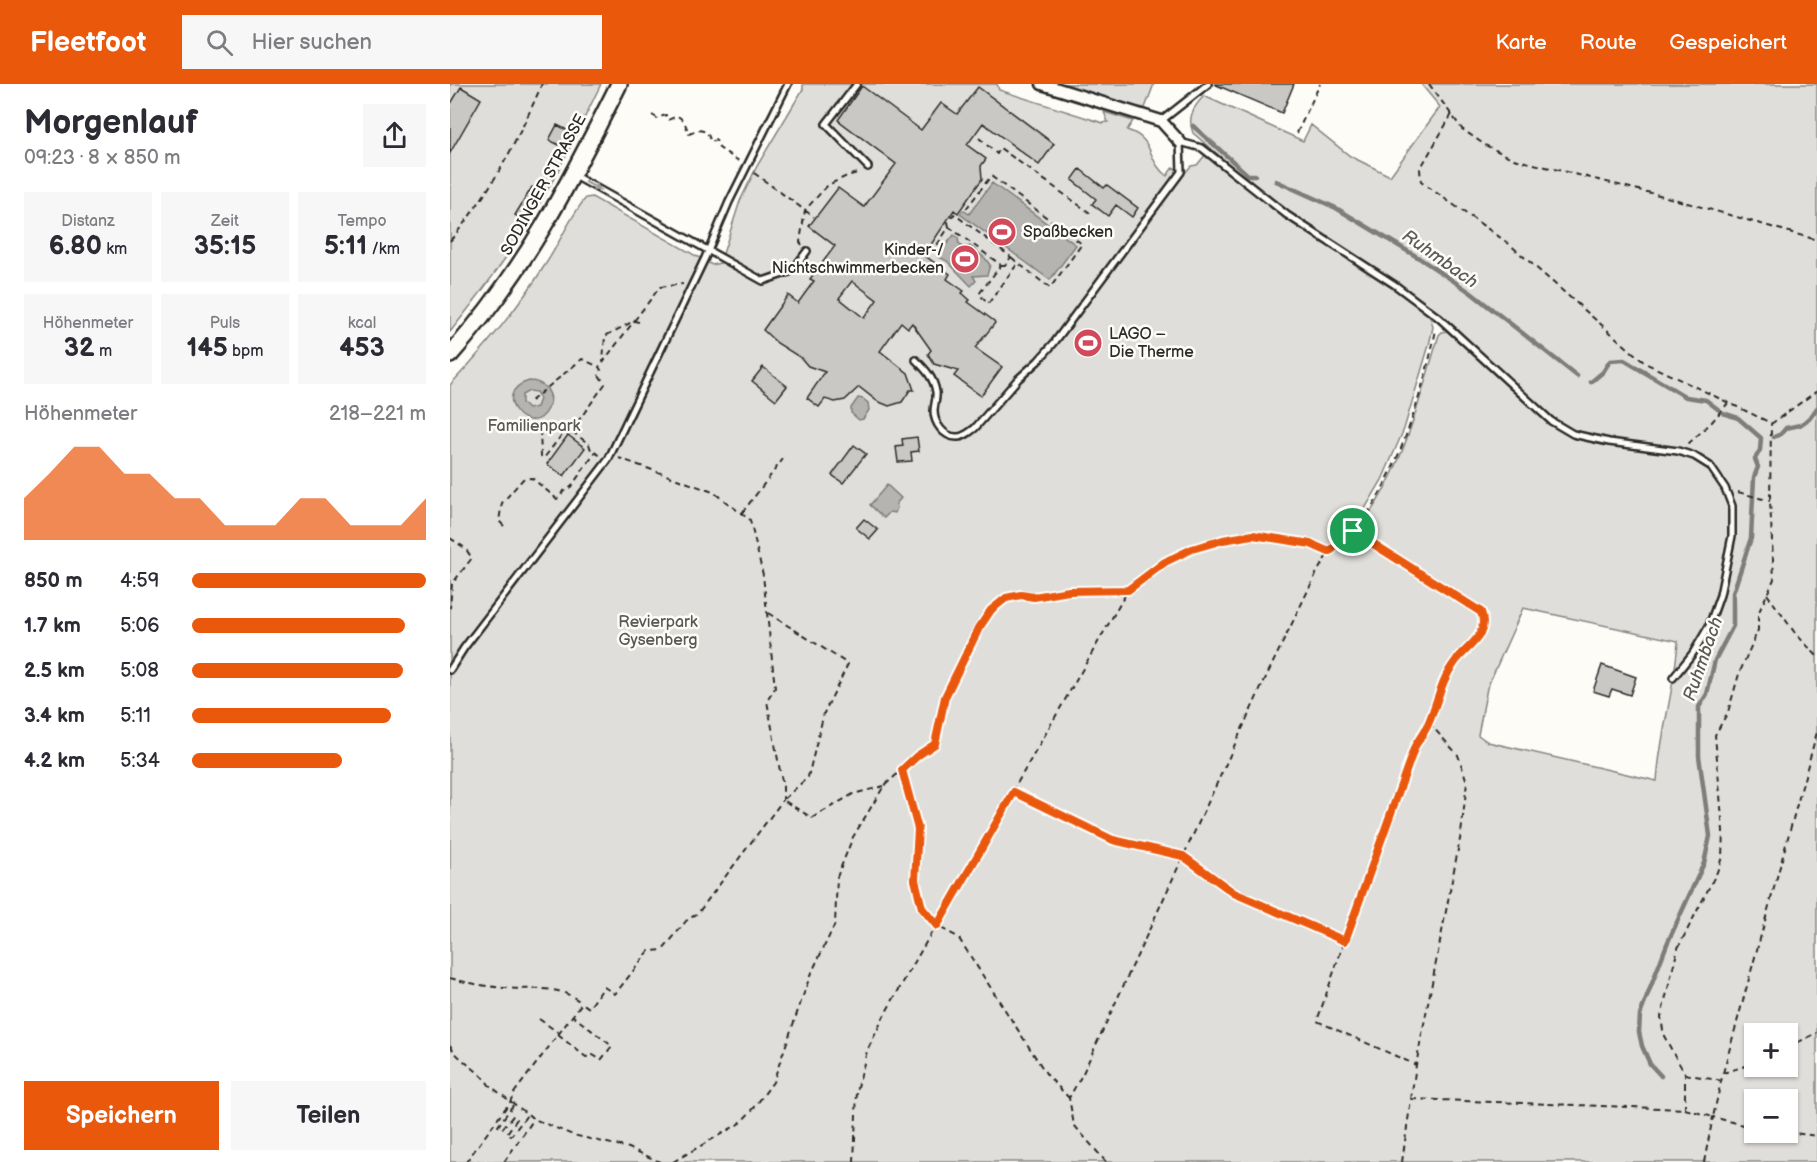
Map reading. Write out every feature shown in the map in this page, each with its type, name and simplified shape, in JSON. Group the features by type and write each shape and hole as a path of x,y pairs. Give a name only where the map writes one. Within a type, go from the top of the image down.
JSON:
{"main road":[{"name":"SODINGER STRASSE","path":"450,355 479,322 517,271 573,176 619,84"}],"street":[{"path":"1042,84 1161,121 1180,142"}],"lane":[{"path":"450,670 609,458 692,286 729,202 788,84"},
{"path":"857,84 826,124 867,167"},
{"path":"1161,121 1208,84"},
{"path":"916,360 928,371 937,394 934,411 939,428 948,435 957,437 975,428 1018,379 1054,343 1150,216 1181,172 1180,142 1202,148 1287,215 1395,285 1438,318 1543,414 1573,434 1610,442 1678,451 1694,456 1710,466 1725,488 1732,506 1732,536 1722,586 1709,626 1693,653 1673,678"},
{"path":"573,176 764,281 792,271 807,251"}],"path":[{"path":"450,242 493,183 520,135 542,84"},
{"path":"1297,133 1320,84"},
{"path":"1429,84 1462,129 1485,145 1514,159 1663,196 1817,240"},
{"path":"1452,114 1420,169 1421,182 1508,243 1646,363 1771,424"},
{"path":"652,115 657,118 666,115 668,120 677,116 684,121 689,134 699,130 707,132 711,142 716,140 719,148 743,164"},
{"path":"979,138 997,154 1000,148 1090,213"},
{"path":"807,251 800,242 805,210 828,185 847,176 858,174 867,167"},
{"path":"752,171 814,217"},
{"path":"937,245 949,227 948,222 954,214 1050,288 1082,244 991,176 966,209"},
{"path":"949,227 1001,265"},
{"path":"1011,257 1005,265 1001,265 979,294 988,304 1018,263"},
{"path":"599,367 660,287 686,284 692,286"},
{"path":"1069,1098 1088,1062 1266,675 1316,574 1329,552 1353,531 1387,477 1407,434 1431,354 1438,318"},
{"path":"624,319 624,327"},
{"path":"603,362 605,336 634,321 639,322"},
{"path":"531,401 582,359 599,367"},
{"path":"571,431 605,384 599,375 601,370 599,367"},
{"path":"1771,424 1817,391"},
{"path":"1678,451 1694,439 1728,403"},
{"path":"1685,1109 1684,1074 1664,1036 1661,1017 1678,948 1713,880 1722,857 1723,831 1714,735 1728,712 1739,674 1758,630 1758,614 1774,579 1770,501 1771,424"},
{"path":"540,430 541,456 544,458 567,428 589,444 595,453 713,492 750,520 763,575 775,688 767,700 783,787 783,800"},
{"path":"504,526 499,521 502,503 523,479 532,478 557,499 570,488 595,453"},
{"path":"742,513 783,459"},
{"path":"1741,493 1770,501"},
{"path":"1353,531 1481,612 1484,619 1483,628 1474,642 1456,660 1444,679 1429,723 1415,746 1317,1021 1416,1065"},
{"path":"854,1162 857,1091 867,1051 886,1012 1128,590 1165,562 1192,549 1223,540 1253,535 1311,544 1329,552"},
{"path":"450,537 465,548 472,558 452,584 450,608"},
{"path":"673,1162 740,1123 754,1108 772,1082 810,976 835,924 837,877 853,837 884,786 917,756 935,744 945,697 979,628 991,610 1006,598 1021,595 1034,597 1069,591 1128,590"},
{"path":"1767,594 1795,633 1817,656"},
{"path":"450,978 505,988 551,988 569,993 589,1008 604,987 615,994 649,951 663,950 686,921 698,913 783,800 808,777 824,713 848,664 767,612"},
{"path":"1402,1162 1416,1065 1461,834 1467,782 1458,755 1429,723"},
{"path":"1704,1162 1723,1073 1817,732"},
{"path":"902,770 918,829 915,880 922,908 937,926 958,937 1047,1075 1069,1098 1074,1125 1106,1162"},
{"path":"783,800 812,818 853,794 884,786"},
{"path":"1014,792 1113,840 1183,856 1234,893 1345,941"},
{"path":"527,1115 511,1136 507,1133 517,1119 513,1116 502,1130 498,1126 512,1103 514,1093 582,1003"},
{"path":"539,1019 586,1057 593,1055 601,1060 612,1046 573,1016"},
{"path":"1798,1042 1817,1033"},
{"path":"450,1045 460,1059 534,1119 573,1134 629,1148 660,1162"},
{"path":"1723,1073 1744,1066"},
{"path":"1684,1074 1722,1081"},
{"path":"1412,1099 1685,1109 1744,1125"},
{"path":"466,1162 512,1103"},
{"path":"504,1162 534,1119"},
{"path":"1798,1133 1817,1136"}],"green space":[{"path":"450,84 601,84 538,206 501,265 450,332"},
{"name":"Revierpark Gysenberg","path":"803,84 997,84 999,90 1103,123 1108,122 1104,112 1133,121 1127,130 1143,139 1156,164 1167,176 1173,167 1184,174 1191,166 1197,165 1206,154 1299,227 1380,278 1425,311 1431,319 1433,327 1429,345 1404,429 1382,480 1360,517 1361,525 1389,482 1409,434 1439,335 1442,332 1447,331 1535,411 1550,422 1553,418 1430,306 1380,271 1303,223 1252,184 1193,133 1192,113 1204,96 1303,141 1311,125 1350,156 1390,176 1440,107 1421,84 1817,84 1817,1162 450,1162 450,385 524,297 586,198 592,197 712,265 720,263 740,201 757,166 803,89","holes":["1523,608 1678,641 1657,781 1488,742 1478,735 1487,688"]},
{"path":"1055,84 1154,84 1145,108 1130,106"}],"shaded area":[{"path":"992,183 1076,245 1050,280 960,214 963,210 969,214"},
{"name":"Kinder-/ Nichtschwimmerbecken","path":"954,235 963,248 970,246 990,265 987,275 973,276 976,281 971,286 947,261 937,256"},
{"path":"529,381 539,383 547,389 551,398 550,403 541,418 532,420 524,418 517,412 512,404 512,395 517,387","holes":["529,391 536,392 540,399 537,407 528,409 522,403 522,395"]},
{"path":"858,398 868,403 869,410 863,419 859,420 851,413 851,408"},
{"path":"887,485 901,498 896,504 895,513 890,512 884,518 870,505"}],"building":[{"path":"1214,84 1294,84 1282,113"},
{"path":"862,86 921,130 941,103 957,114 978,87 1054,144 1039,165 983,123 967,145 986,159 981,166 982,179 958,213 954,210 924,255 950,274 947,279 964,291 962,293 970,300 968,302 995,323 975,348 1002,367 981,396 954,376 958,371 934,364 928,354 931,350 912,323 908,328 901,322 880,351 908,373 914,390 910,390 902,402 889,406 877,401 859,387 845,400 835,402 825,399 819,407 807,398 825,372 808,366 801,358 777,343 763,330 788,295 798,303 814,281 810,279 835,246 809,226 838,188 864,207 896,164 838,120","holes":["852,281 877,300 864,318 839,298"]},
{"path":"461,87 481,99 450,153 450,105"},
{"path":"557,125 569,131 561,146 549,140"},
{"path":"1080,169 1104,188 1107,185 1138,208 1132,217 1116,205 1108,216 1092,204 1096,199 1072,180"},
{"path":"532,187 542,194 525,221 515,215"},
{"path":"763,367 787,386 776,400 752,381"},
{"name":"Familienpark","path":"568,435 585,448 564,476 547,464"},
{"path":"917,437 919,451 911,452 912,461 898,462 896,447 903,446 902,439"},
{"path":"854,445 866,454 843,483 832,475"},
{"path":"864,519 878,530 870,539 856,528"},
{"path":"1602,665 1636,677 1630,695 1612,689 1609,696 1593,691"}],"waterway":[{"name":"Ruhmbach","path":"1193,126 1248,175 1255,175"},
{"name":"Ruhmbach","path":"1276,181 1336,208 1419,258 1470,292 1577,376"},
{"name":"Ruhmbach","path":"1591,382 1603,372 1610,361 1624,360 1686,397 1706,400 1723,413 1738,418 1761,438 1760,450 1755,459 1758,467 1754,477 1751,538 1733,593 1733,626 1715,660 1707,694 1699,707 1699,756 1710,836 1704,863 1667,944 1640,1015 1639,1032 1642,1046 1650,1064 1661,1076"},
{"path":"1774,437 1786,428 1800,425 1810,418 1817,408"}],"place":[{"name":"Spaßbecken","path":"1002,232"},
{"name":"Kinder-/ Nichtschwimmerbecken","path":"965,259"},
{"name":"LAGO – Die Therme","path":"1088,343"}],"route":[{"path":"1353,531 1481,612 1484,619 1483,628 1474,642 1456,660 1444,679 1429,723 1415,746 1345,941 1234,893 1183,856 1113,840 1014,792 937,926 922,908 915,880 918,829 902,770 935,744 945,697 979,628 991,610 1006,598 1021,595 1034,597 1069,591 1128,590 1165,562 1192,549 1223,540 1253,535 1311,544 1329,552 1353,531"}]}
